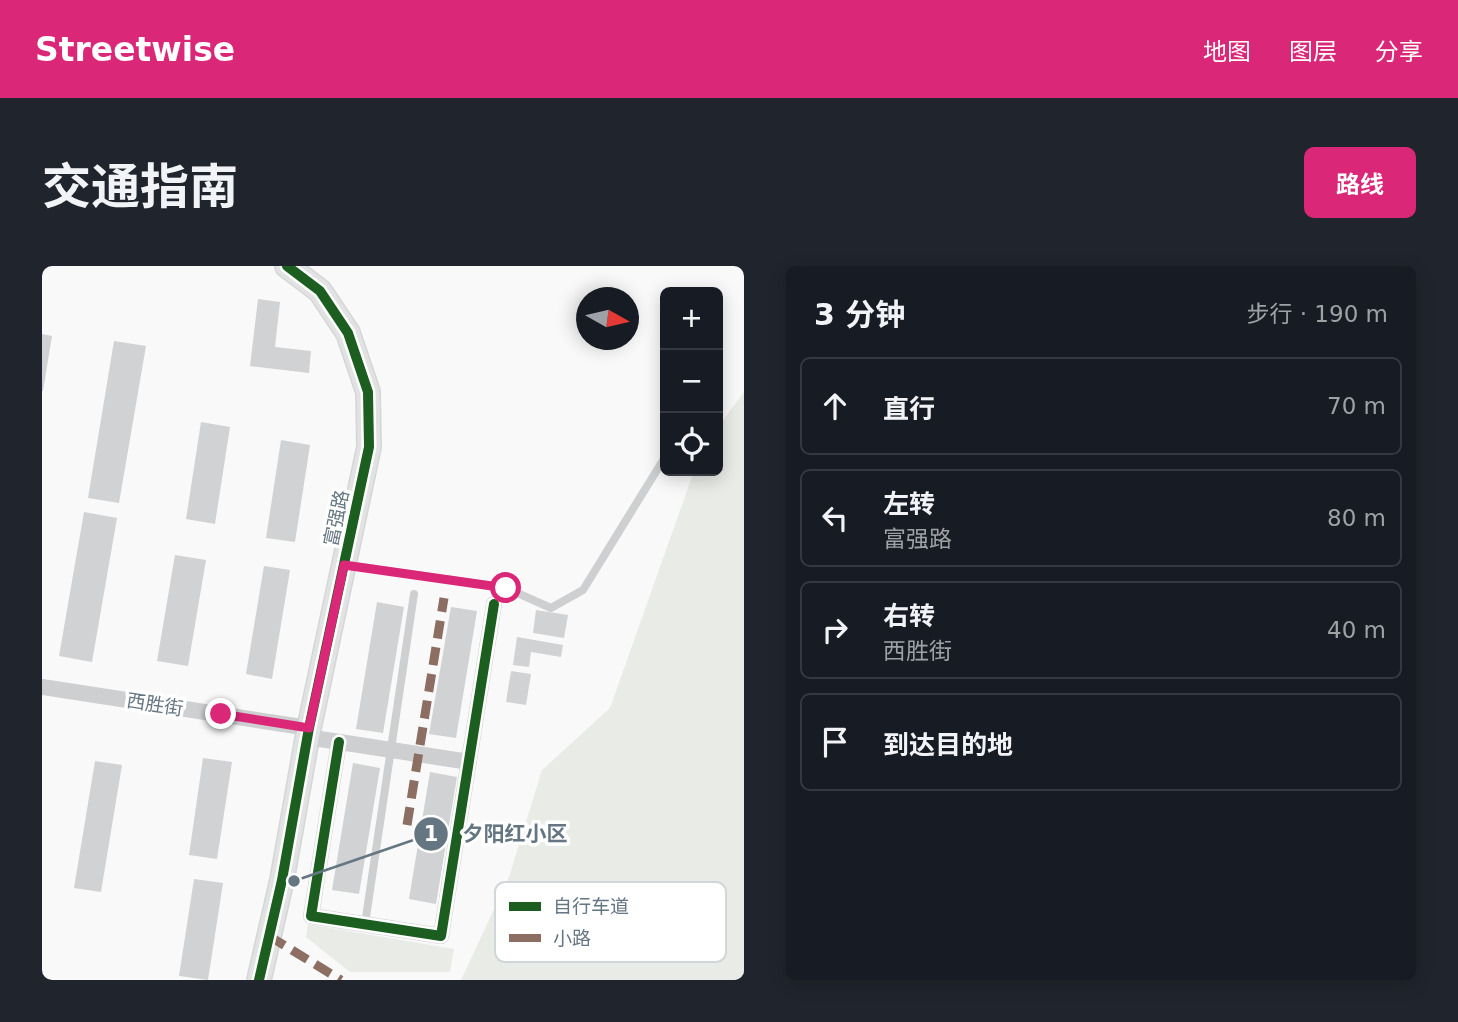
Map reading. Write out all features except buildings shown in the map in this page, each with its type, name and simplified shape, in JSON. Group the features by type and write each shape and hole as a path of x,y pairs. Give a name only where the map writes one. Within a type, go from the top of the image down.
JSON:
{"street":[{"name":"富强路","path":"259,980 282,880 308,733 369,447 368,392 348,333 320,292 287,266"},
{"path":"339,742 311,916 441,936 495,604"},
{"name":"西胜街","path":"42,687 308,733 339,742 469,762"}],"lane":[{"path":"344,565 506,588 551,608 583,590 660,465"},
{"path":"365,924 414,594"}],"shaded area":[{"path":"744,392 744,980 461,980 495,907 495,962 726,962 726,882 507,882 542,770 610,708 692,476 723,476 723,420"},
{"path":"308,924 454,949 450,972 350,972 306,937"}],"marked path":[{"path":"407,825 444,598"},
{"path":"269,936 341,980"}],"cycle path":[{"path":"259,980 282,880 309,728 369,447 368,392 348,333 320,291 287,266"},
{"path":"339,742 311,916 441,936 494,604"}],"place":[{"name":"夕阳红小区","path":"294,881"}],"route":[{"path":"221,714 309,728 344,565 506,588"}]}
